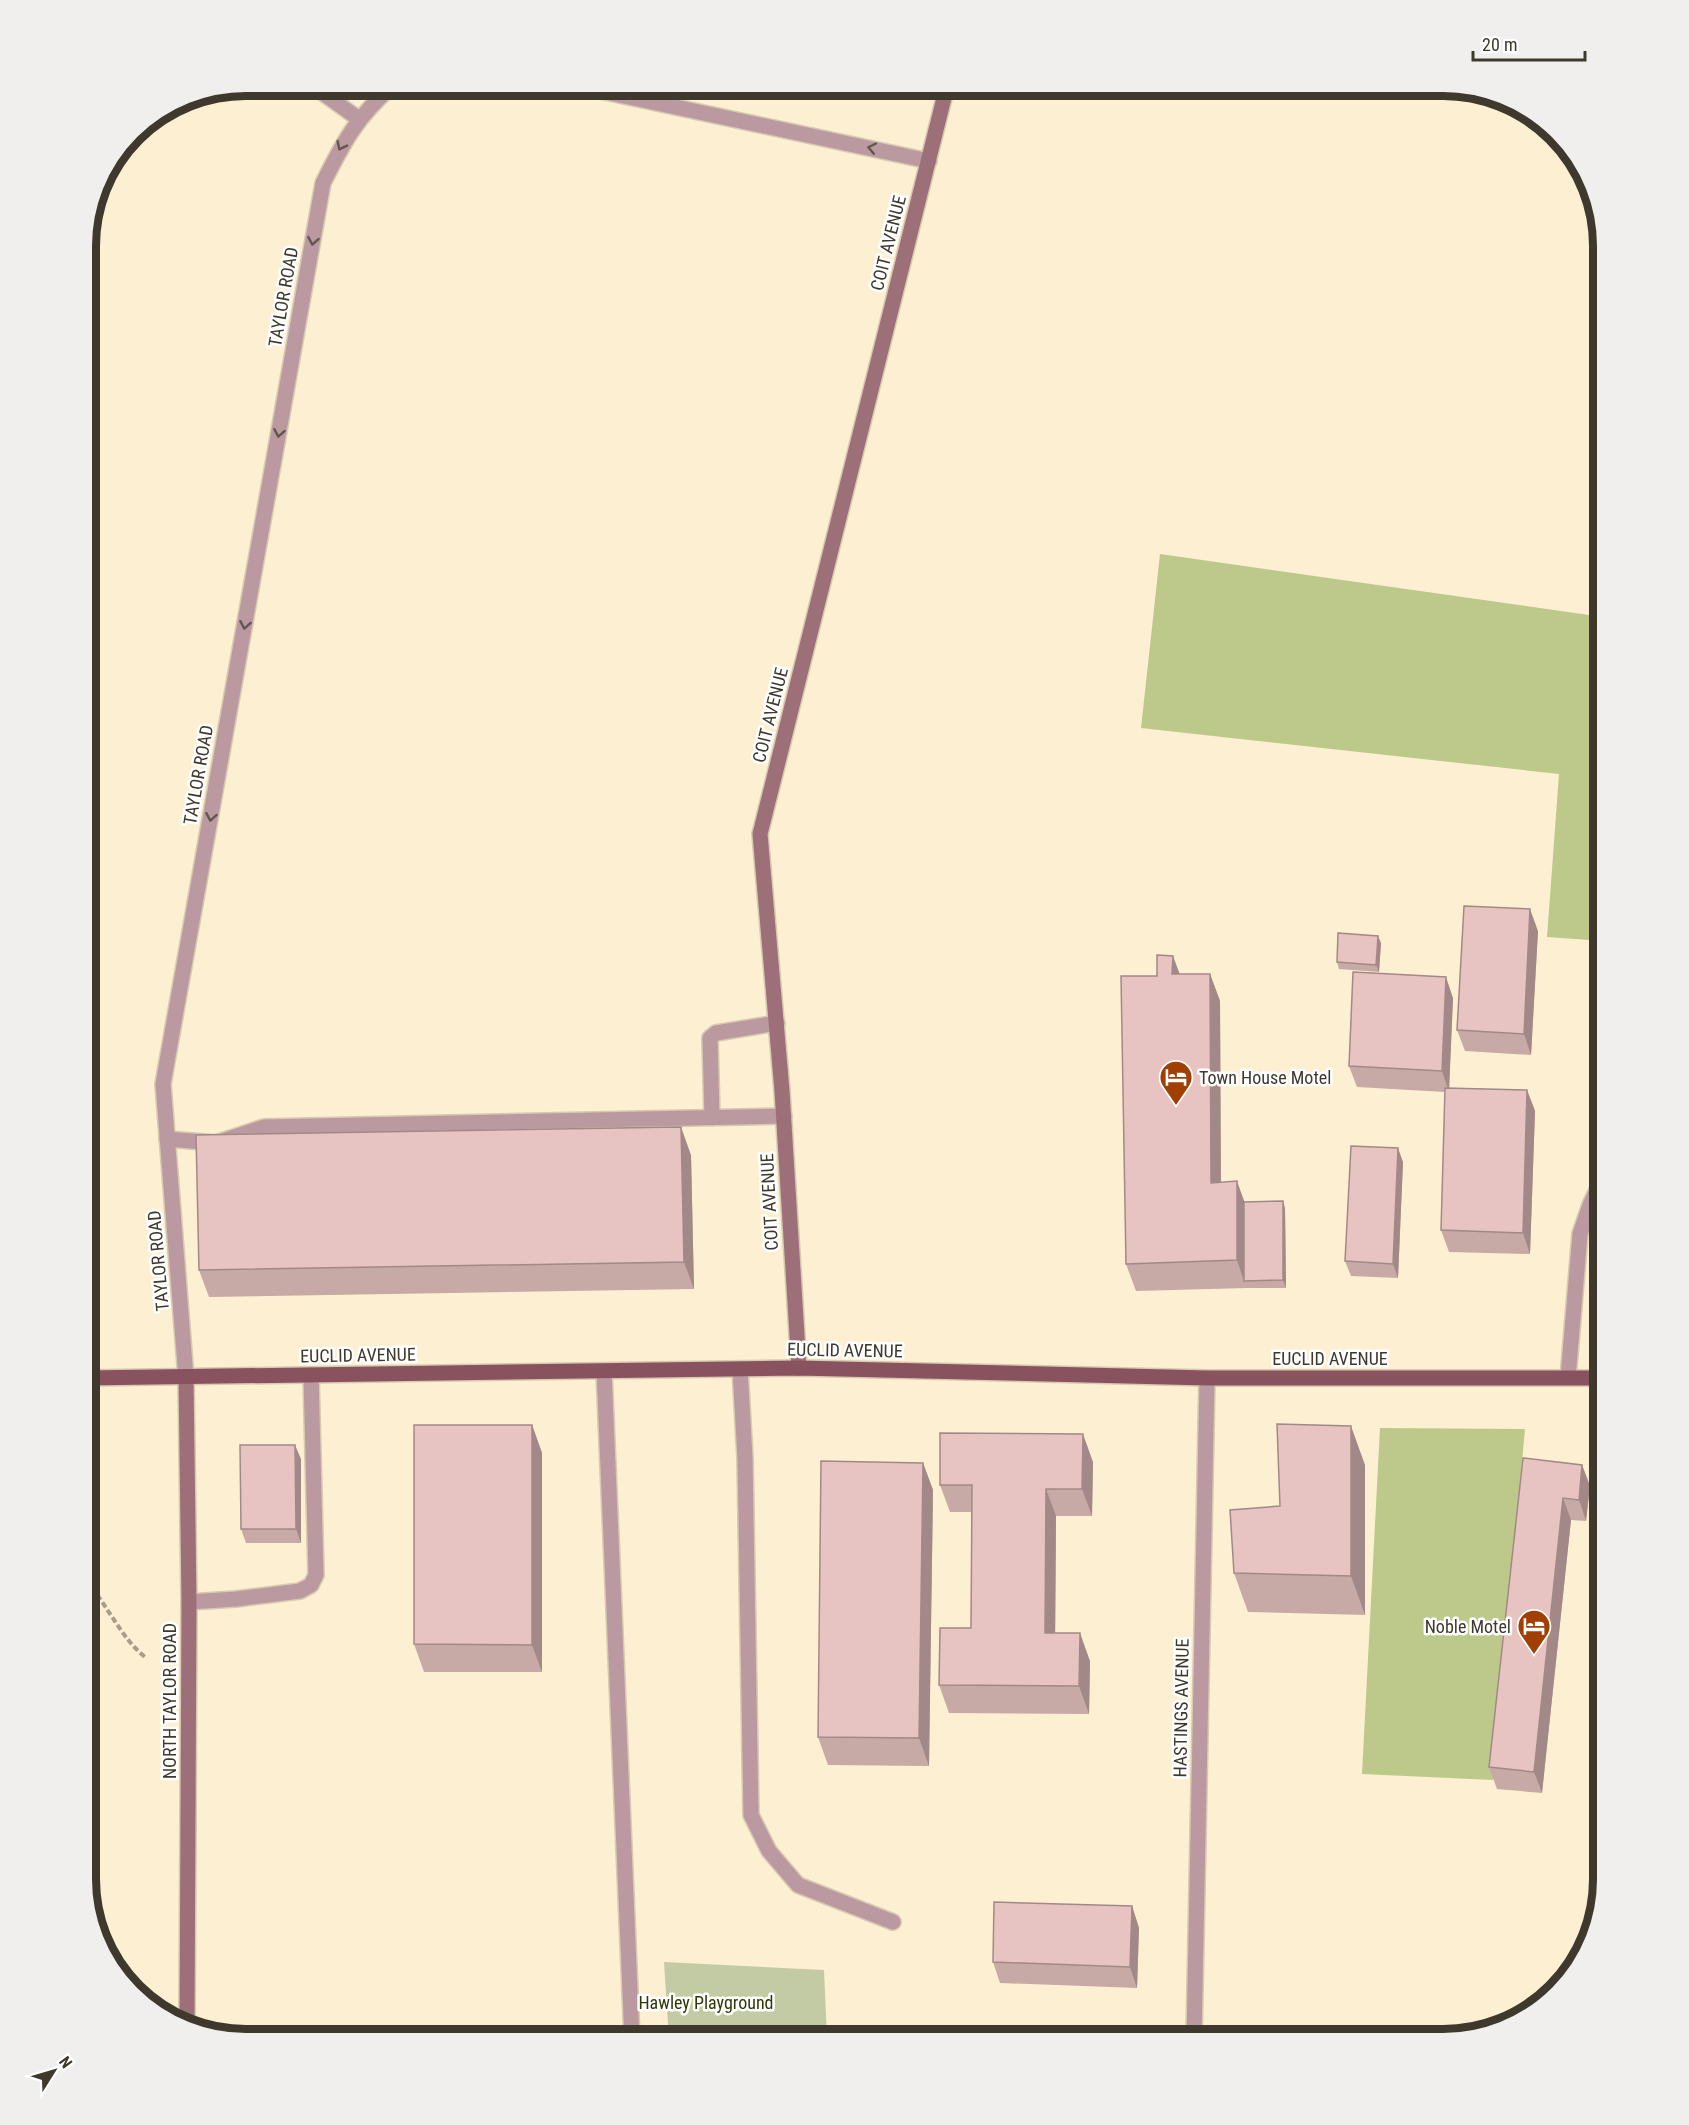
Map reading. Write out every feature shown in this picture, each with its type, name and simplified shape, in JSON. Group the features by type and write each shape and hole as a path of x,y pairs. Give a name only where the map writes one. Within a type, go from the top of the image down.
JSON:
{"main road":[{"name":"EUCLID AVENUE","path":"96,1378 799,1368 1207,1378 1593,1378"}],"street":[{"path":"327,96 358,119"},
{"name":"TAYLOR ROAD","path":"186,1378 163,1084 323,183 348,133 358,119 382,96"},
{"path":"625,96 929,160"},
{"name":"COIT AVENUE","path":"799,1368 784,1116 760,834 945,96"},
{"path":"712,1118 710,1038 716,1033 777,1023"},
{"path":"168,1139 216,1143 264,1127 784,1116"},
{"path":"1568,1378 1580,1234 1593,1199"},
{"path":"740,1369 745,1458 751,1815 769,1851 798,1885 893,1922"},
{"path":"604,1371 632,2029"},
{"path":"189,1602 300,1591 311,1585 316,1575 311,1375"},
{"name":"NORTH TAYLOR ROAD","path":"186,1378 189,1602 187,2017"},
{"name":"HASTINGS AVENUE","path":"1194,2029 1207,1378"}],"path":[{"path":"96,1592 136,1650 146,1657"}],"green space":[{"path":"1160,554 1593,616 1593,940 1547,937 1559,774 1141,728"},
{"path":"1380,1428 1525,1429 1493,1780 1362,1774"},
{"name":"Hawley Playground","path":"664,1962 824,1970 827,2029 668,2029"}],"building":[{"path":"1464,906 1530,909 1524,1034 1457,1030"},
{"path":"1338,933 1378,936 1376,965 1337,962"},
{"name":"Town House Motel","path":"1157,955 1173,956 1172,974 1210,974 1211,1183 1237,1181 1237,1260 1126,1264 1121,976 1157,976"},
{"path":"1353,972 1446,977 1442,1071 1349,1066"},
{"path":"1445,1088 1527,1090 1523,1233 1441,1230"},
{"path":"681,1127 684,1262 199,1270 196,1135"},
{"path":"1351,1146 1398,1148 1393,1264 1345,1261"},
{"path":"1283,1201 1283,1280 1244,1281 1244,1202"},
{"path":"1277,1424 1351,1426 1351,1576 1234,1573 1230,1510 1280,1506"},
{"path":"414,1425 532,1425 532,1645 414,1644"},
{"path":"940,1433 1083,1434 1082,1489 1046,1489 1045,1633 1080,1633 1079,1686 939,1685 940,1628 971,1628 972,1485 940,1485"},
{"path":"240,1445 295,1445 296,1529 241,1529"},
{"name":"Noble Motel","path":"1523,1458 1582,1465 1579,1500 1563,1498 1534,1772 1489,1767"},
{"path":"821,1461 923,1463 919,1738 818,1737"},
{"path":"994,1902 1132,1906 1130,1967 993,1962"}],"place":[{"name":"Town House Motel","path":"1176,1106"},
{"name":"Noble Motel","path":"1534,1655"}]}
